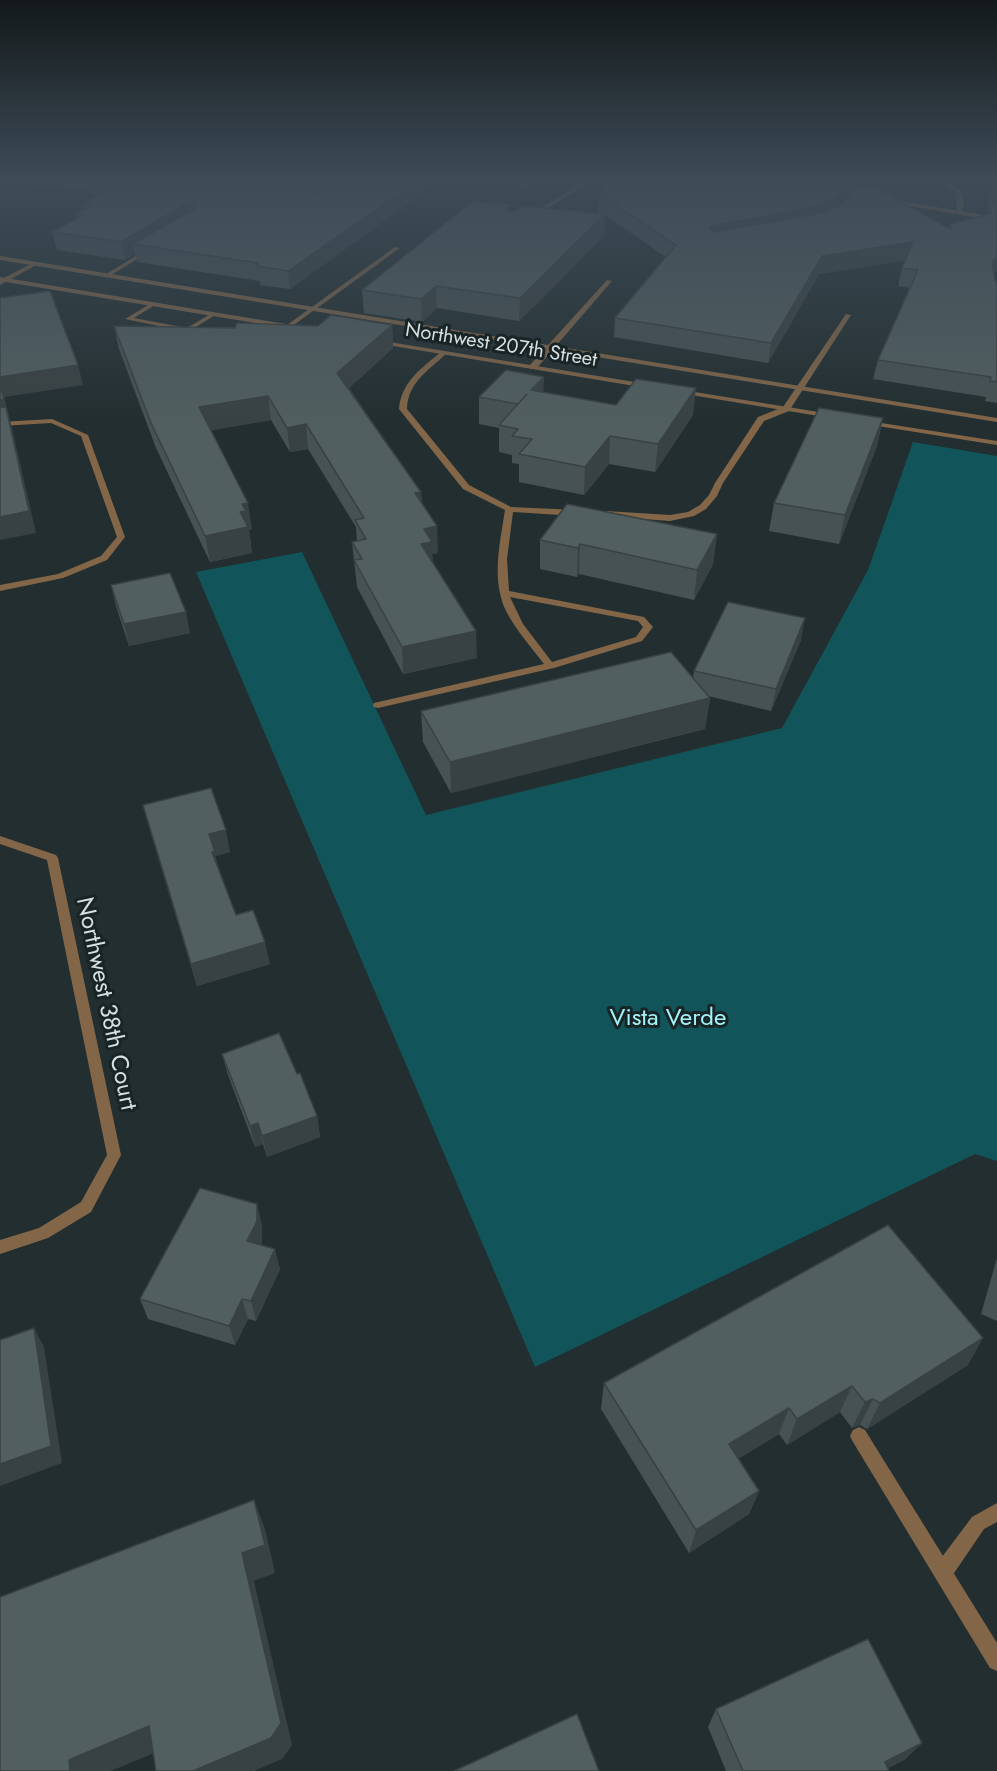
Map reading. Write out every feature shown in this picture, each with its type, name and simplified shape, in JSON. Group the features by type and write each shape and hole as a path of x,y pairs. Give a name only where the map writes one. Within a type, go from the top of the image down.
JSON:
{"street":[{"name":"Northwest 207th Street","path":"21,262 997,420"},
{"path":"106,276 129,262"},
{"path":"289,326 378,262"},
{"path":"2,281 35,264"},
{"path":"2,281 313,330"},
{"path":"533,367 609,281"},
{"path":"153,304 128,320 188,330 214,314"},
{"path":"593,514 670,518 691,514 703,507 713,496 718,483 761,419 786,409 848,315"},
{"name":"Northwest 207th Street","path":"371,341 660,388"},
{"path":"442,354 415,377 403,400 403,409 466,487 509,508 582,513"},
{"path":"671,390 845,418"},
{"path":"856,420 997,443"},
{"path":"0,424 52,422 84,435 121,537 104,558 60,576 0,588"},
{"path":"509,508 502,559 505,593 510,609 550,666"},
{"path":"378,705 550,666 639,639 648,627 641,619 505,593"},
{"name":"Northwest 38th Court","path":"0,840 52,858 114,1155 86,1207 43,1233 0,1247"},
{"path":"859,1436 997,1661"},
{"path":"943,1572 978,1523 997,1512"}],"green space":[{"name":"Vista Verde","path":"913,442 997,456 997,1161 975,1154 535,1367 196,572 302,552 426,815 782,728 868,570"}],"building":[{"path":"249,262 301,262 288,271 258,266 258,263"},
{"path":"397,262 557,262 520,298 436,286 421,299 362,290"},
{"path":"662,262 819,262 771,343 615,318"},
{"path":"905,262 992,262 997,282 997,382 990,381 991,377 878,360 918,270 902,268"},
{"path":"50,291 78,365 0,377 0,298"},
{"path":"331,315 392,325 337,373 421,492 415,493 437,526 424,529 432,542 421,544 476,631 402,647 354,560 362,559 352,542 366,539 355,520 364,518 306,424 287,428 268,396 199,407 248,503 242,504 246,511 240,512 248,527 205,536 151,423 114,326 235,328 237,323 318,326"},
{"path":"506,370 544,377 531,390 616,405 636,379 696,388 658,444 610,436 585,467 519,454 532,439 512,436 518,429 499,425 518,404 479,397"},
{"path":"0,385 4,399 0,400"},
{"path":"0,407 6,407 29,511 0,517"},
{"path":"819,408 883,418 845,515 774,503"},
{"path":"567,504 717,534 697,570 580,544 578,548 540,540"},
{"path":"170,573 186,612 124,624 111,585"},
{"path":"728,602 805,618 776,689 694,671"},
{"path":"671,652 710,698 450,762 421,711"},
{"path":"211,788 226,830 209,834 215,852 212,852 236,915 253,910 265,942 191,964 143,805"},
{"path":"279,1033 297,1074 300,1073 317,1116 262,1136 258,1123 250,1126 222,1054"},
{"path":"200,1188 257,1204 257,1221 247,1241 275,1249 251,1301 242,1299 229,1326 140,1299"},
{"path":"888,1225 983,1338 880,1403 873,1399 865,1402 852,1386 797,1419 789,1408 729,1444 759,1491 696,1530 604,1383"},
{"path":"34,1328 51,1446 0,1464 0,1340"},
{"path":"254,1500 265,1545 242,1553 281,1723 271,1738 193,1771 156,1771 149,1726 69,1760 70,1771 0,1771 0,1597"},
{"path":"868,1639 922,1743 885,1762 889,1771 743,1771 716,1709"},
{"path":"577,1714 599,1771 454,1771"}]}
